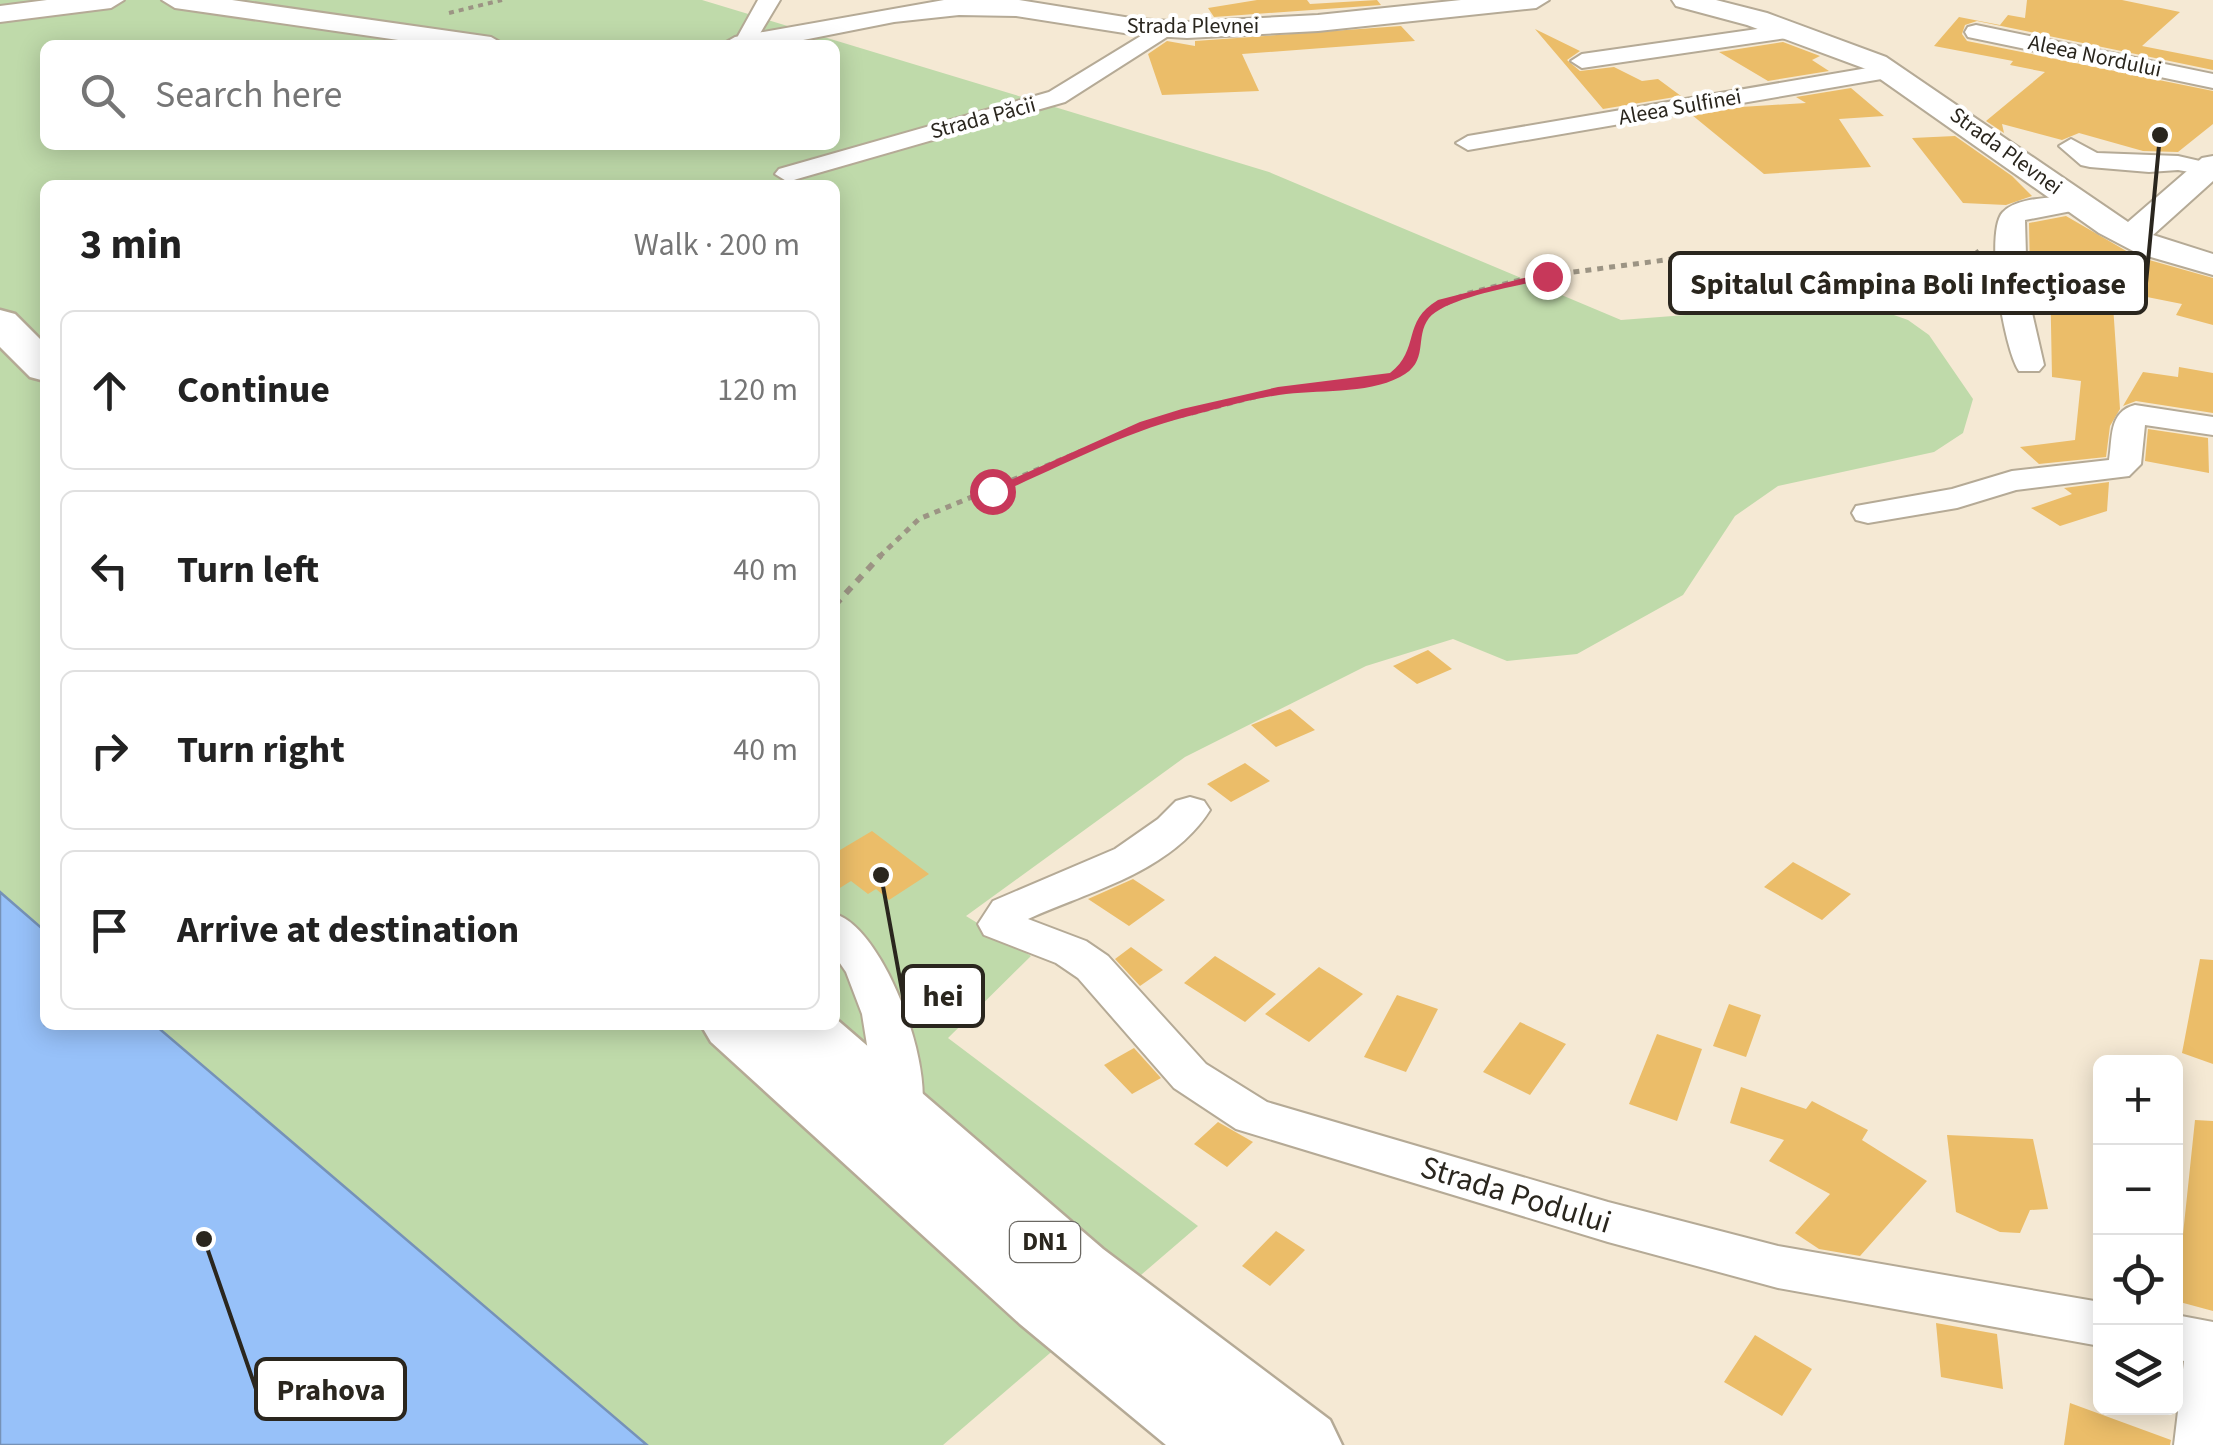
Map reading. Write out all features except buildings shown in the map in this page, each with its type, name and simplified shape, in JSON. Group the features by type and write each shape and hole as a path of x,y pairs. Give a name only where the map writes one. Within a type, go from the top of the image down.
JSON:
{"highway":[{"path":"0,323 40,363"},
{"path":"0,368 40,404"},
{"name":"DN1","path":"740,1030 1046,1302 1225,1445"},
{"name":"DN1","path":"806,1030 1092,1282 1302,1445"}],"main road":[{"path":"10,13 111,0"},
{"path":"175,0 455,40"},
{"name":"Strada Plevnei","path":"760,40 910,12 991,3 1162,30 1310,23 1536,0"},
{"name":"Strada Plevnei","path":"1686,0 1792,31 1891,71 2130,237 2213,265"},
{"path":"2130,237 2199,166"}],"street":[{"path":"742,40 769,0"},
{"name":"Strada Păcii","path":"788,174 1057,97 1086,73 1139,48 1162,30"},
{"path":"1582,61 1792,31"},
{"name":"Aleea Nordului","path":"1976,32 2213,81"},
{"name":"Aleea Sulfinei","path":"1468,143 1891,71"},
{"path":"2114,145 2199,166"},
{"path":"2071,146 2090,160 2199,166"},
{"path":"2029,365 2014,282 2010,234 2013,216 2035,208 2078,203"},
{"path":"1868,513 1957,498 2012,481 2118,468 2126,464 2130,418 2135,414 2213,426"},
{"name":"Strada Podului","path":"1190,810 1174,829 1117,864 1008,911 999,924 1071,952 1093,967 1190,1076 1252,1116 1608,1222 1778,1266 2093,1323"},
{"path":"840,935 870,976 892,1032 901,1113"},
{"path":"2183,1339 2212,1344 2202,1445"}],"path":[{"path":"840,601 855,590 898,532 919,518 1144,425 1248,397 1395,376 1416,351 1418,325 1427,312 1443,302 1547,276 1691,257 1857,268 1956,268 2013,216"}],"green space":[{"path":"0,0 702,0 834,40 40,40 40,150 840,150 840,42 1269,172 1621,320 1857,302 1908,320 1929,335 1973,399 1963,433 1934,452 1778,486 1735,516 1683,595 1577,654 1507,661 1453,639 1366,666 1185,757 966,916 1031,956 948,1038 1198,1226 943,1445 647,1445 161,1030 840,1030 840,180 40,180 40,927 0,892"}],"water":[{"path":"0,892 40,927 40,1030 161,1030 647,1445 0,1445"}],"place":[{"name":"Spitalul Câmpina Boli Infecțioase","path":"2160,135"},
{"name":"hei","path":"881,875"},
{"name":"Prahova","path":"204,1239"}],"route":[{"path":"992,491 1144,425 1186,412 1278,391 1395,376 1416,351 1418,325 1427,312 1443,302 1547,276"}]}
